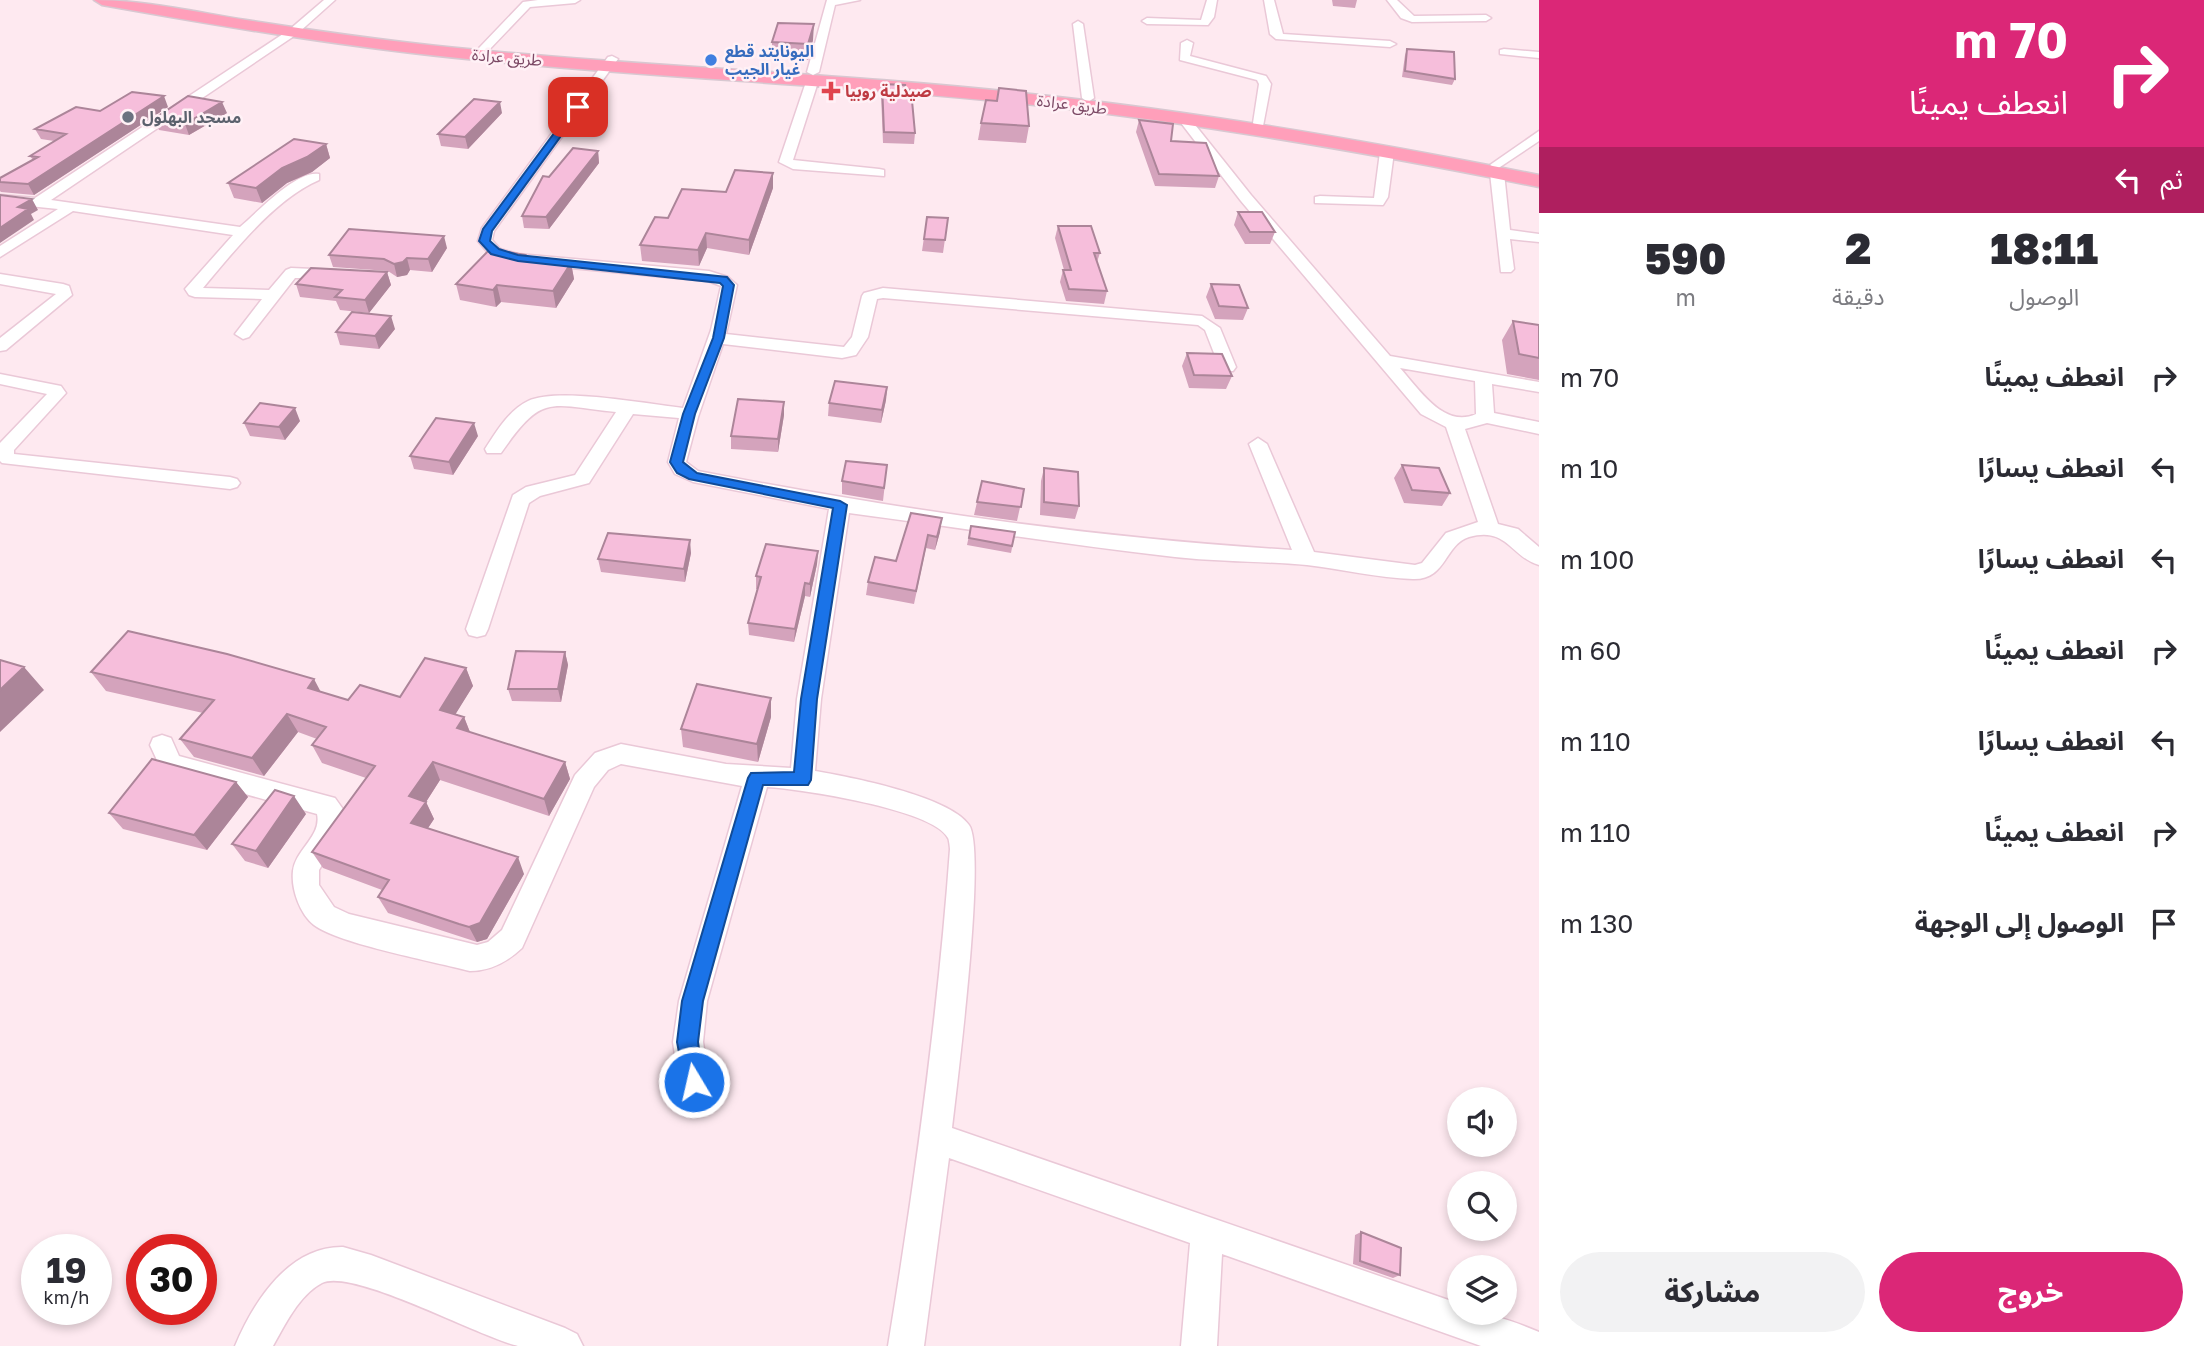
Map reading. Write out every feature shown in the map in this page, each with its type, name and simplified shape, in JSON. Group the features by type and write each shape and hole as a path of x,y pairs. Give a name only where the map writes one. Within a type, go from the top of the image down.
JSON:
{"main road":[{"name":"طريق عرادة","path":"102,0 452,53 813,76 1088,99 1259,123 1497,169 1539,181"},
{"name":"طريق عرادة","path":"147,0 297,29 610,62"},
{"name":"طريق عرادة","path":"813,76 1184,119 1539,174"}],"street":[{"path":"38,202 297,29 330,0"},
{"path":"484,50 531,2 575,0"},
{"path":"855,0 831,2 813,76 786,162 793,165 879,173"},
{"path":"1147,21 1204,23 1209,17 1212,0"},
{"path":"1269,0 1275,34 1280,37 1390,44"},
{"path":"1392,0 1405,16 1412,19 1486,18"},
{"path":"1078,24 1088,99"},
{"path":"1187,43 1184,58 1262,78 1265,85 1259,123"},
{"path":"1504,52 1539,55"},
{"path":"610,62 487,231 485,241 495,251 518,258 723,280 729,285 718,338 689,414 677,462 682,470 693,476 840,505 1176,550 1306,558 1415,572 1429,568 1448,539 1466,530 1490,528 1511,534 1531,546 1539,558"},
{"path":"1184,119 1246,198 1427,411 1454,424 1472,423 1485,417 1539,428"},
{"path":"1506,269 1497,169 1539,135"},
{"path":"1320,200 1378,202 1387,152"},
{"path":"273,295 195,292 193,289 243,232 300,184 314,177"},
{"path":"0,199 72,206 243,232"},
{"path":"0,253 72,206"},
{"path":"1502,233 1539,238"},
{"path":"243,334 294,272 350,276"},
{"path":"0,279 57,287 63,289 64,295 0,346"},
{"path":"718,338 842,353 850,351 860,337 870,296 883,293 1202,321 1212,328 1227,367"},
{"path":"1384,360 1539,387"},
{"path":"1483,376 1485,417"},
{"path":"0,379 55,390 57,393 6,448 3,454 9,459 230,483"},
{"path":"494,449 531,404 552,400 689,414"},
{"path":"477,629 520,500 532,492 574,484 582,479 628,407"},
{"path":"1454,424 1490,528"},
{"path":"1258,444 1306,558"},
{"path":"802,780 809,699 840,505"},
{"path":"162,745 172,764 305,799 326,806 332,812 329,831 306,868 306,885 312,901 324,916 345,926 470,958 484,959 498,953 512,939 584,782 601,760 621,754 688,769 757,778 802,780 933,813 960,834 963,849 958,949 937,1138 906,1346"},
{"path":"694,1082 688,1042 692,1001 757,778"},
{"path":"937,1138 1531,1346"},
{"path":"1199,1346 1207,1231"},
{"path":"253,1346 295,1283 318,1268 339,1264 371,1272 565,1346"}],"building":[{"path":"778,23 814,24 808,44 772,42"},
{"path":"1407,49 1454,52 1455,79 1405,71"},
{"path":"882,84 905,85 904,89 911,90 915,133 884,132"},
{"path":"999,88 1026,91 1029,126 981,123 986,100 997,101"},
{"path":"132,92 164,96 28,184 0,182 0,178 38,157 30,156 66,134 35,129 76,107 100,111"},
{"path":"188,96 222,102 185,124 154,119"},
{"path":"474,99 500,102 465,137 438,134"},
{"path":"1139,120 1173,124 1171,141 1206,143 1219,176 1159,174"},
{"path":"294,139 326,144 307,157 282,168 256,188 228,183"},
{"path":"573,148 598,151 546,217 522,216 543,176 549,177"},
{"path":"735,170 773,173 749,240 706,233 698,250 640,245 655,217 668,218 682,189 726,192"},
{"path":"0,195 32,199 18,207 28,209 0,228"},
{"path":"1238,212 1262,212 1275,232 1250,232"},
{"path":"927,217 948,218 945,240 924,239"},
{"path":"1058,226 1091,226 1100,253 1094,253 1107,291 1069,289 1063,270 1071,270"},
{"path":"349,229 444,236 428,259 407,258 394,264 384,259 329,255"},
{"path":"490,249 525,255 522,258 571,263 553,291 497,285 493,290 456,284"},
{"path":"311,268 387,272 365,300 335,297 342,290 296,284"},
{"path":"1211,284 1239,285 1248,308 1219,306"},
{"path":"352,312 391,316 375,336 336,332"},
{"path":"1513,321 1539,325 1539,358 1519,354"},
{"path":"1187,353 1222,354 1232,376 1194,375"},
{"path":"835,381 887,387 882,410 829,403"},
{"path":"738,399 784,402 778,439 731,436"},
{"path":"260,403 295,408 279,427 244,423"},
{"path":"436,418 474,423 449,462 410,456"},
{"path":"846,461 887,465 884,488 842,481"},
{"path":"1402,465 1439,468 1450,493 1412,490"},
{"path":"1044,468 1078,472 1079,506 1044,502"},
{"path":"982,481 1024,489 1021,507 977,502"},
{"path":"911,513 942,518 937,537 928,535 916,591 868,582 875,557 896,561"},
{"path":"971,526 1015,532 1012,546 969,538"},
{"path":"608,533 690,540 684,569 598,559"},
{"path":"766,544 818,551 810,584 805,583 795,629 748,623 761,577 756,576"},
{"path":"128,631 227,654 314,679 308,688 348,700 360,685 400,697 425,658 466,668 440,710 464,717 457,728 565,762 544,799 433,762 409,796 426,802 411,823 518,857 480,923 469,927 378,897 389,880 312,852 375,766 312,745 326,727 287,714 252,758 180,739 214,700 91,672"},
{"path":"516,651 565,652 558,689 508,689"},
{"path":"0,660 24,667 0,690"},
{"path":"697,684 771,698 757,744 681,729"},
{"path":"152,759 236,782 194,835 109,813"},
{"path":"275,790 294,796 256,851 232,844"},
{"path":"1361,1232 1401,1248 1400,1275 1360,1261"}],"place":[{"name":"اليونايتد قطع غيار الجيب","path":"711,60"},
{"name":"صيدلية روبيا","path":"831,91"},
{"name":"مسجد البهلول","path":"128,117"}],"route":[{"path":"578,107 487,231 485,241 495,251 518,258 709,276 723,280 729,285 718,338 689,414 677,462 682,470 693,476 840,505 809,699 802,780 757,778 692,1001 688,1042 694,1082"}]}
